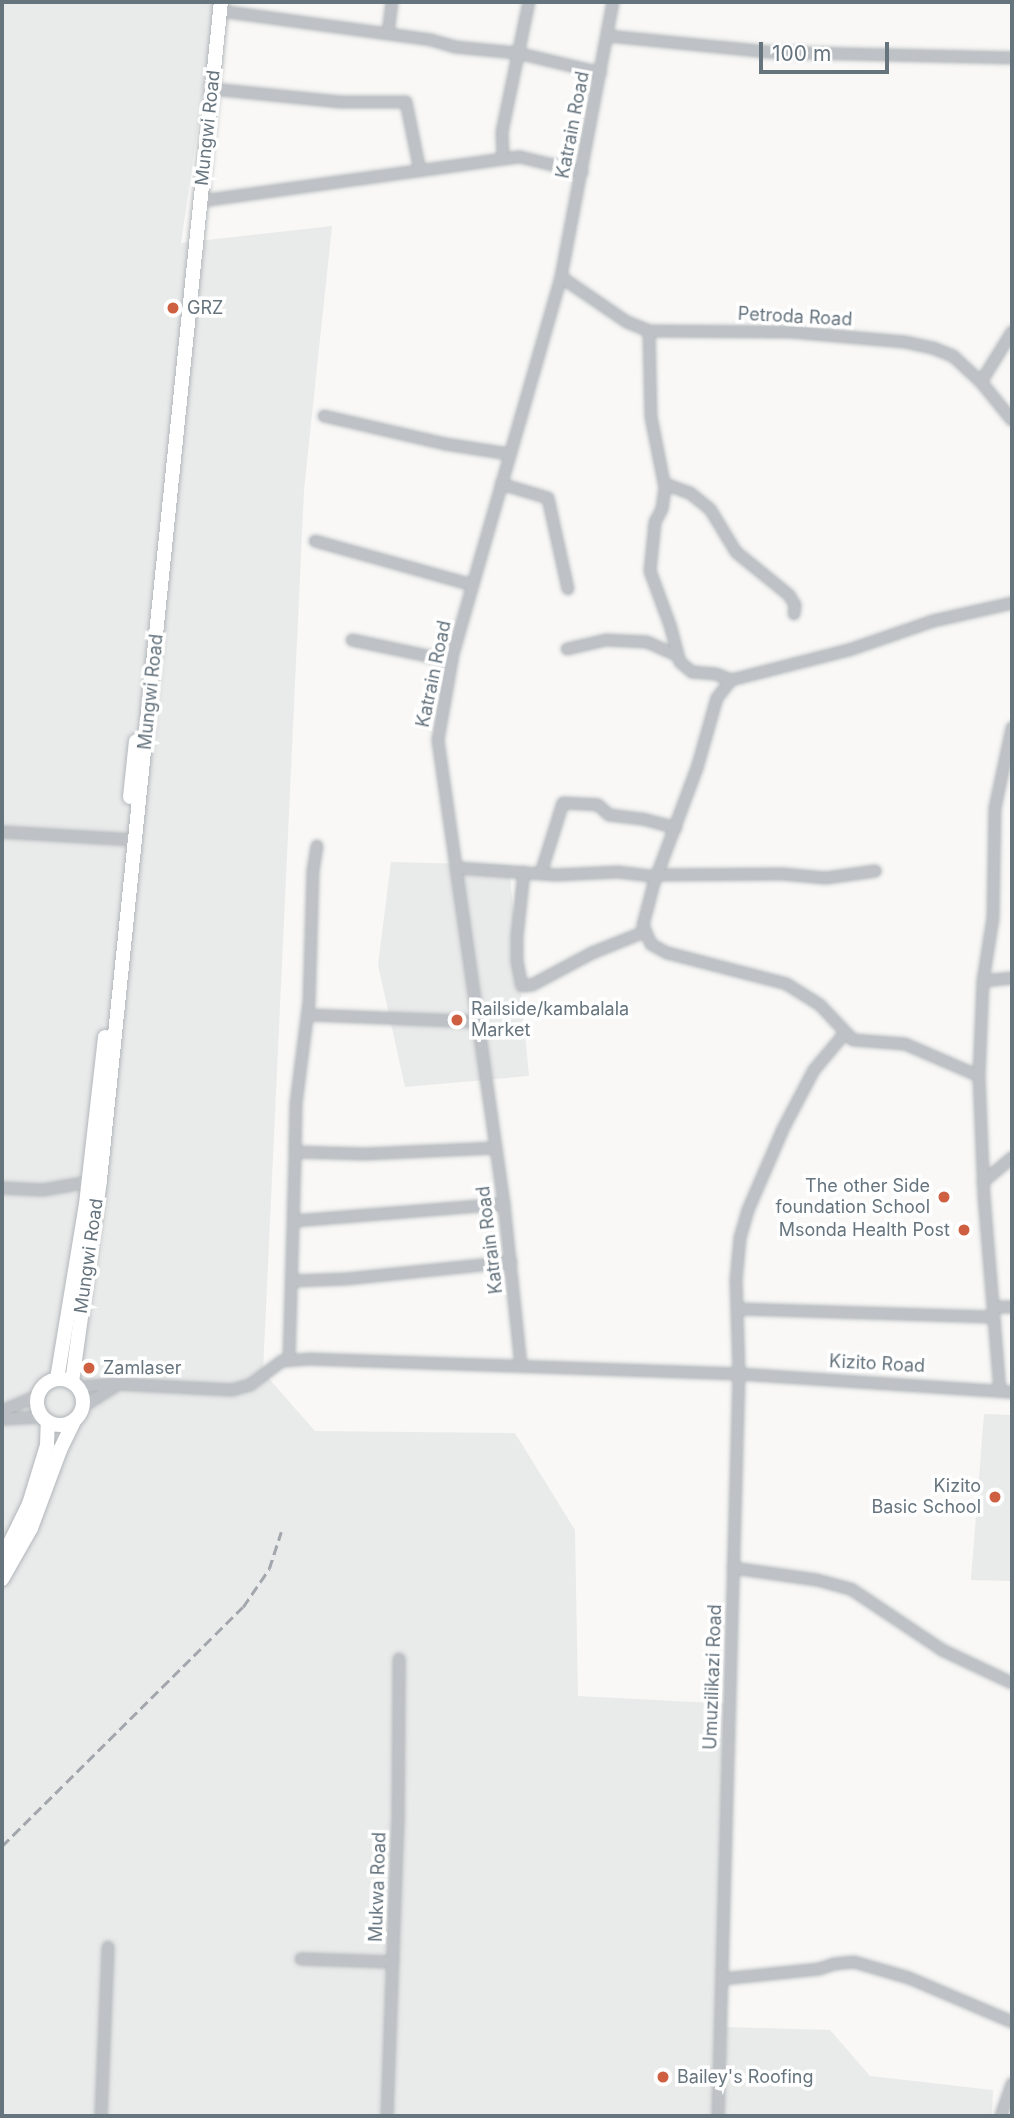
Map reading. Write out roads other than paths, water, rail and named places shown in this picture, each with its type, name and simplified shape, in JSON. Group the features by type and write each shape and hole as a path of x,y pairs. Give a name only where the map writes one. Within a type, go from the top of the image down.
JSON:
{"main road":[{"name":"Mungwi Road","path":"57,1378 89,1182 130,839 201,201 219,5"},
{"name":"Mungwi Road","path":"75,1384 101,1167 130,839 219,5"},
{"path":"2,1559 29,1504 47,1445 45,1420 37,1407 37,1396 44,1384 57,1378 75,1384 79,1413 60,1450 31,1528 2,1579"},
{"path":"45,1420 65,1424 79,1413"}],"street":[{"path":"388,34 392,2"},
{"path":"503,159 502,132 529,2"},
{"name":"Katrain Road","path":"521,1366 504,1204 458,867 438,751 452,661 561,277 613,2"},
{"path":"219,5 431,40 455,47 517,53 601,73"},
{"path":"608,36 768,52 1012,58"},
{"path":"212,89 340,102 406,102 420,171"},
{"path":"201,201 503,159 531,158 582,172"},
{"name":"Petroda Road","path":"561,277 627,322 649,331 791,332 905,342 933,348 953,356 981,382 1012,420"},
{"path":"649,331 651,417 665,484 664,502 655,522 650,571 670,625 676,655"},
{"path":"981,382 1012,332"},
{"path":"324,416 444,444 509,454"},
{"path":"502,484 548,498 568,589"},
{"path":"665,484 690,493 710,509 736,552 789,595 795,605 794,614"},
{"path":"316,541 473,585"},
{"path":"567,649 606,640 647,642 676,655 689,671 716,674 731,680 849,650 933,621 1012,603"},
{"path":"352,640 452,661"},
{"path":"731,680 717,698 676,828 657,876 644,932 651,944 667,953 787,984 820,1005 845,1033 859,1043 905,1044 979,1076"},
{"path":"1000,1391 983,1182 979,1076 983,981 993,918 995,808 1012,728"},
{"path":"541,873 563,803 598,805 609,816 643,819 676,828"},
{"path":"2,832 130,839"},
{"path":"75,1384 232,1390 250,1385 273,1366 289,1360 296,1104 308,1015 313,870 317,846"},
{"path":"458,867 566,875 618,872 657,876 782,874 826,878 876,872"},
{"path":"524,872 517,936 517,961 522,986 532,985 592,953 644,932"},
{"path":"983,981 1012,978"},
{"path":"308,1015 479,1022"},
{"name":"Umuzilikazi Road","path":"718,2116 739,1374 737,1309 740,1238 758,1185 783,1129 814,1070 845,1033"},
{"path":"295,1152 365,1154 496,1148"},
{"path":"983,1182 1012,1158"},
{"path":"2,1188 43,1190 89,1182"},
{"path":"294,1221 504,1204"},
{"path":"292,1281 346,1279 511,1262"},
{"path":"737,1309 993,1312 1012,1307"},
{"name":"Kizito Road","path":"289,1360 739,1374 1012,1392"},
{"path":"79,1413 118,1384"},
{"path":"2,1412 37,1396"},
{"path":"2,1419 45,1420"},
{"path":"733,1568 817,1580 851,1589 942,1650 1012,1683"},
{"name":"Mukwa Road","path":"387,2116 399,1659"},
{"path":"102,2116 108,1947"},
{"path":"301,1959 393,1962"},
{"path":"722,1979 819,1969 854,1962 909,1978 1012,2022"},
{"path":"1001,2116 1012,2084"}],"railway":[{"path":"2,1846 243,1607 269,1569 281,1532"}],"place":[{"name":"GRZ","path":"173,308"},
{"name":"Railside/kambalala Market","path":"457,1020"},
{"name":"The other Side foundation School","path":"944,1197"},
{"name":"Msonda Health Post","path":"964,1230"},
{"name":"Zamlaser","path":"89,1368"},
{"name":"Kizito Basic School","path":"995,1497"},
{"name":"Bailey's Roofing","path":"663,2077"}]}
